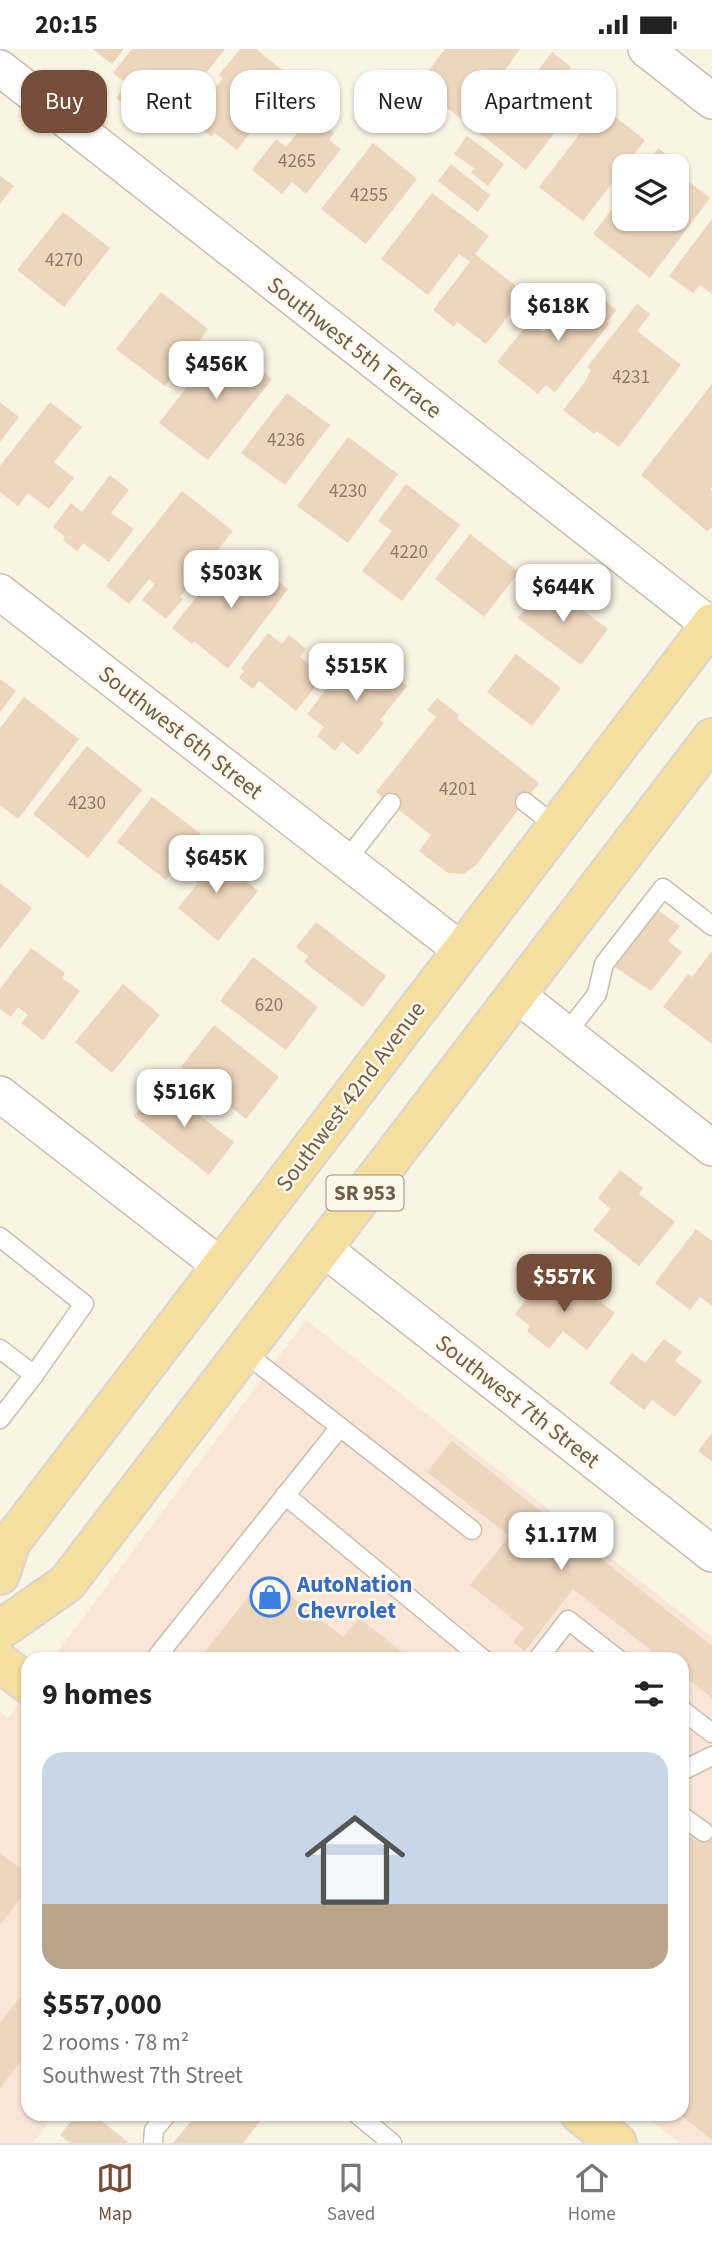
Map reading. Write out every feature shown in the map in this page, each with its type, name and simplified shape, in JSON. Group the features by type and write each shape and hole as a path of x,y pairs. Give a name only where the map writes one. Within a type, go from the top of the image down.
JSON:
{"main road":[{"name":"Southwest 42nd Avenue","path":"0,1575 11,1542 712,624"},
{"name":"SR 953","path":"0,1630 67,1583 712,738"},
{"path":"0,1662 21,1678"},
{"path":"589,2121 617,2143"}],"street":[{"path":"646,49 712,101"},
{"name":"Southwest 5th Terrace","path":"0,68 712,624"},
{"name":"Southwest 6th Street","path":"0,592 461,950"},
{"path":"517,995 712,1148"},
{"path":"0,1094 221,1266"},
{"name":"Southwest 7th Street","path":"323,1248 712,1554"}],"lane":[{"path":"524,802 556,826"},
{"path":"346,861 391,803"},
{"path":"566,1034 597,994 604,964 663,888 712,926"},
{"path":"0,1237 84,1304 0,1419"},
{"path":"0,1349 34,1375"},
{"path":"244,1352 472,1531"},
{"path":"161,1652 340,1427"},
{"path":"285,1495 476,1652"},
{"path":"543,1652 568,1620 609,1652"},
{"path":"689,1715 712,1733"},
{"path":"689,1768 712,1756"},
{"path":"689,1821 704,1832"},
{"path":"153,2143 153,2130 161,2121"},
{"path":"365,2121 392,2143"}],"shaded area":[{"path":"306,1320 712,1637 712,2143 680,2143 651,2121 689,2121 689,1652 57,1652"},
{"path":"21,1701 21,2121 49,2121 33,2143 0,2143 0,1712 8,1718"}],"building":[{"path":"92,49 124,49 112,64"},
{"path":"132,49 225,49 208,70 121,70 121,79 113,73"},
{"path":"240,49 256,49 282,70 230,70 230,133 250,133 237,150 215,133 216,87 223,78 219,75"},
{"path":"445,49 520,49 505,70 461,70 461,118 447,108 447,70 429,70"},
{"path":"552,52 571,67 569,70 538,70"},
{"path":"616,118 645,140 634,154 612,154 612,183 583,221 539,187 580,133 616,133"},
{"path":"297,133 334,133 329,140 341,149 306,194 292,182 282,194 252,170 276,139 286,147"},
{"path":"479,133 554,133 526,170"},
{"path":"467,136 504,164 488,186 471,173 474,168 454,154"},
{"path":"373,143 417,179 366,244 321,209"},
{"path":"658,148 666,154 653,154"},
{"path":"451,164 490,195 478,212 438,181"},
{"path":"0,176 14,186 0,204"},
{"path":"689,182 710,198 689,226"},
{"path":"432,193 489,236 475,254 526,294 486,344 457,322 454,327 433,310 470,262 459,254 428,295 381,259"},
{"path":"612,209 612,231 685,231 650,278 593,234"},
{"path":"63,212 110,248 64,307 17,270"},
{"path":"712,219 712,294 700,285 693,293 669,276"},
{"path":"585,286 616,310 607,322 609,324 555,392 546,385 538,394 497,362 530,321 543,332 573,295 576,297"},
{"path":"161,292 208,329 165,386 116,349"},
{"path":"637,304 650,314 637,331 681,365 619,447 597,431 594,434 563,410 585,382 591,370 587,367"},
{"path":"223,341 272,379 208,460 159,423"},
{"path":"712,384 712,527 707,531 641,475"},
{"path":"287,393 330,425 285,485 241,453"},
{"path":"0,402 19,417 0,442"},
{"path":"50,402 82,427 54,462 74,478 49,509 28,493 18,506 0,492 0,466"},
{"path":"348,437 398,474 348,543 297,506"},
{"path":"110,475 129,490 111,513 134,529 109,562 83,543 77,551 63,540 65,537 53,527 71,503 82,512"},
{"path":"406,484 460,525 402,601 362,571 392,531 378,521"},
{"path":"182,491 233,531 180,597 183,599 166,619 142,600 155,584 149,579 129,604 106,586"},
{"path":"470,534 519,572 484,617 435,579"},
{"path":"228,557 240,566 248,557 288,589 228,669 194,641 192,644 172,628"},
{"path":"545,582 608,629 581,665 518,618"},
{"path":"268,633 282,644 289,635 306,649 300,657 324,676 296,711 259,681 253,689 239,678 244,671 241,668"},
{"path":"359,648 407,686 380,720 384,723 358,755 342,742 335,751 317,736 324,727 307,714"},
{"path":"516,654 561,688 532,726 487,692"},
{"path":"0,679 16,691 0,712"},
{"path":"24,697 79,739 18,819 0,805 0,728"},
{"path":"437,698 459,715 457,719 539,783 476,865 464,874 448,873 419,851 431,835 376,792 436,717 427,710"},
{"path":"87,746 142,790 88,858 33,814"},
{"path":"152,797 201,834 166,880 117,842"},
{"path":"206,848 258,891 218,941 178,908 198,883 186,873"},
{"path":"0,883 32,908 0,949"},
{"path":"655,908 680,926 668,941 682,952 651,991 612,965"},
{"path":"316,922 386,976 363,1007 304,962 308,956 296,947"},
{"path":"31,948 65,973 62,978 80,991 43,1040 21,1023 28,1015 18,1007 11,1017 0,1009 0,989"},
{"path":"712,951 712,1044 663,1007 688,974 692,977"},
{"path":"253,957 318,1007 286,1050 220,1001"},
{"path":"123,984 160,1015 112,1073 75,1042"},
{"path":"214,1025 279,1077 246,1119 181,1067"},
{"path":"159,1084 234,1142 209,1175 134,1116"},
{"path":"620,1170 643,1188 639,1194 675,1222 639,1266 593,1230 611,1209 598,1198"},
{"path":"696,1229 712,1241 712,1306 700,1297 690,1310 655,1283"},
{"path":"567,1276 615,1313 587,1350 563,1331 549,1349 527,1331 530,1326 515,1314 540,1281 555,1292"},
{"path":"664,1339 682,1352 675,1361 702,1381 675,1417 652,1400 644,1410 609,1383 632,1353 645,1363"},
{"path":"712,1433 712,1462 698,1451"},
{"path":"452,1441 712,1646 712,1698 689,1680 689,1652 653,1652 573,1589 525,1651 513,1642 524,1628 470,1585 509,1536 427,1472"},
{"name":"AutoNation Chevrolet","path":"265,1576 343,1637 359,1618 402,1652 205,1652"},
{"path":"712,1822 712,2140 688,2121 689,1835 697,1841"},
{"path":"0,1853 21,1869 21,1897 0,1925"},
{"path":"21,1996 21,2061 0,2088 0,2023"},
{"path":"71,2121 102,2121 129,2143 70,2143 60,2135"},
{"path":"191,2121 260,2121 243,2143 173,2143"}],"place":[{"name":"AutoNation Chevrolet","path":"270,1597"}]}
